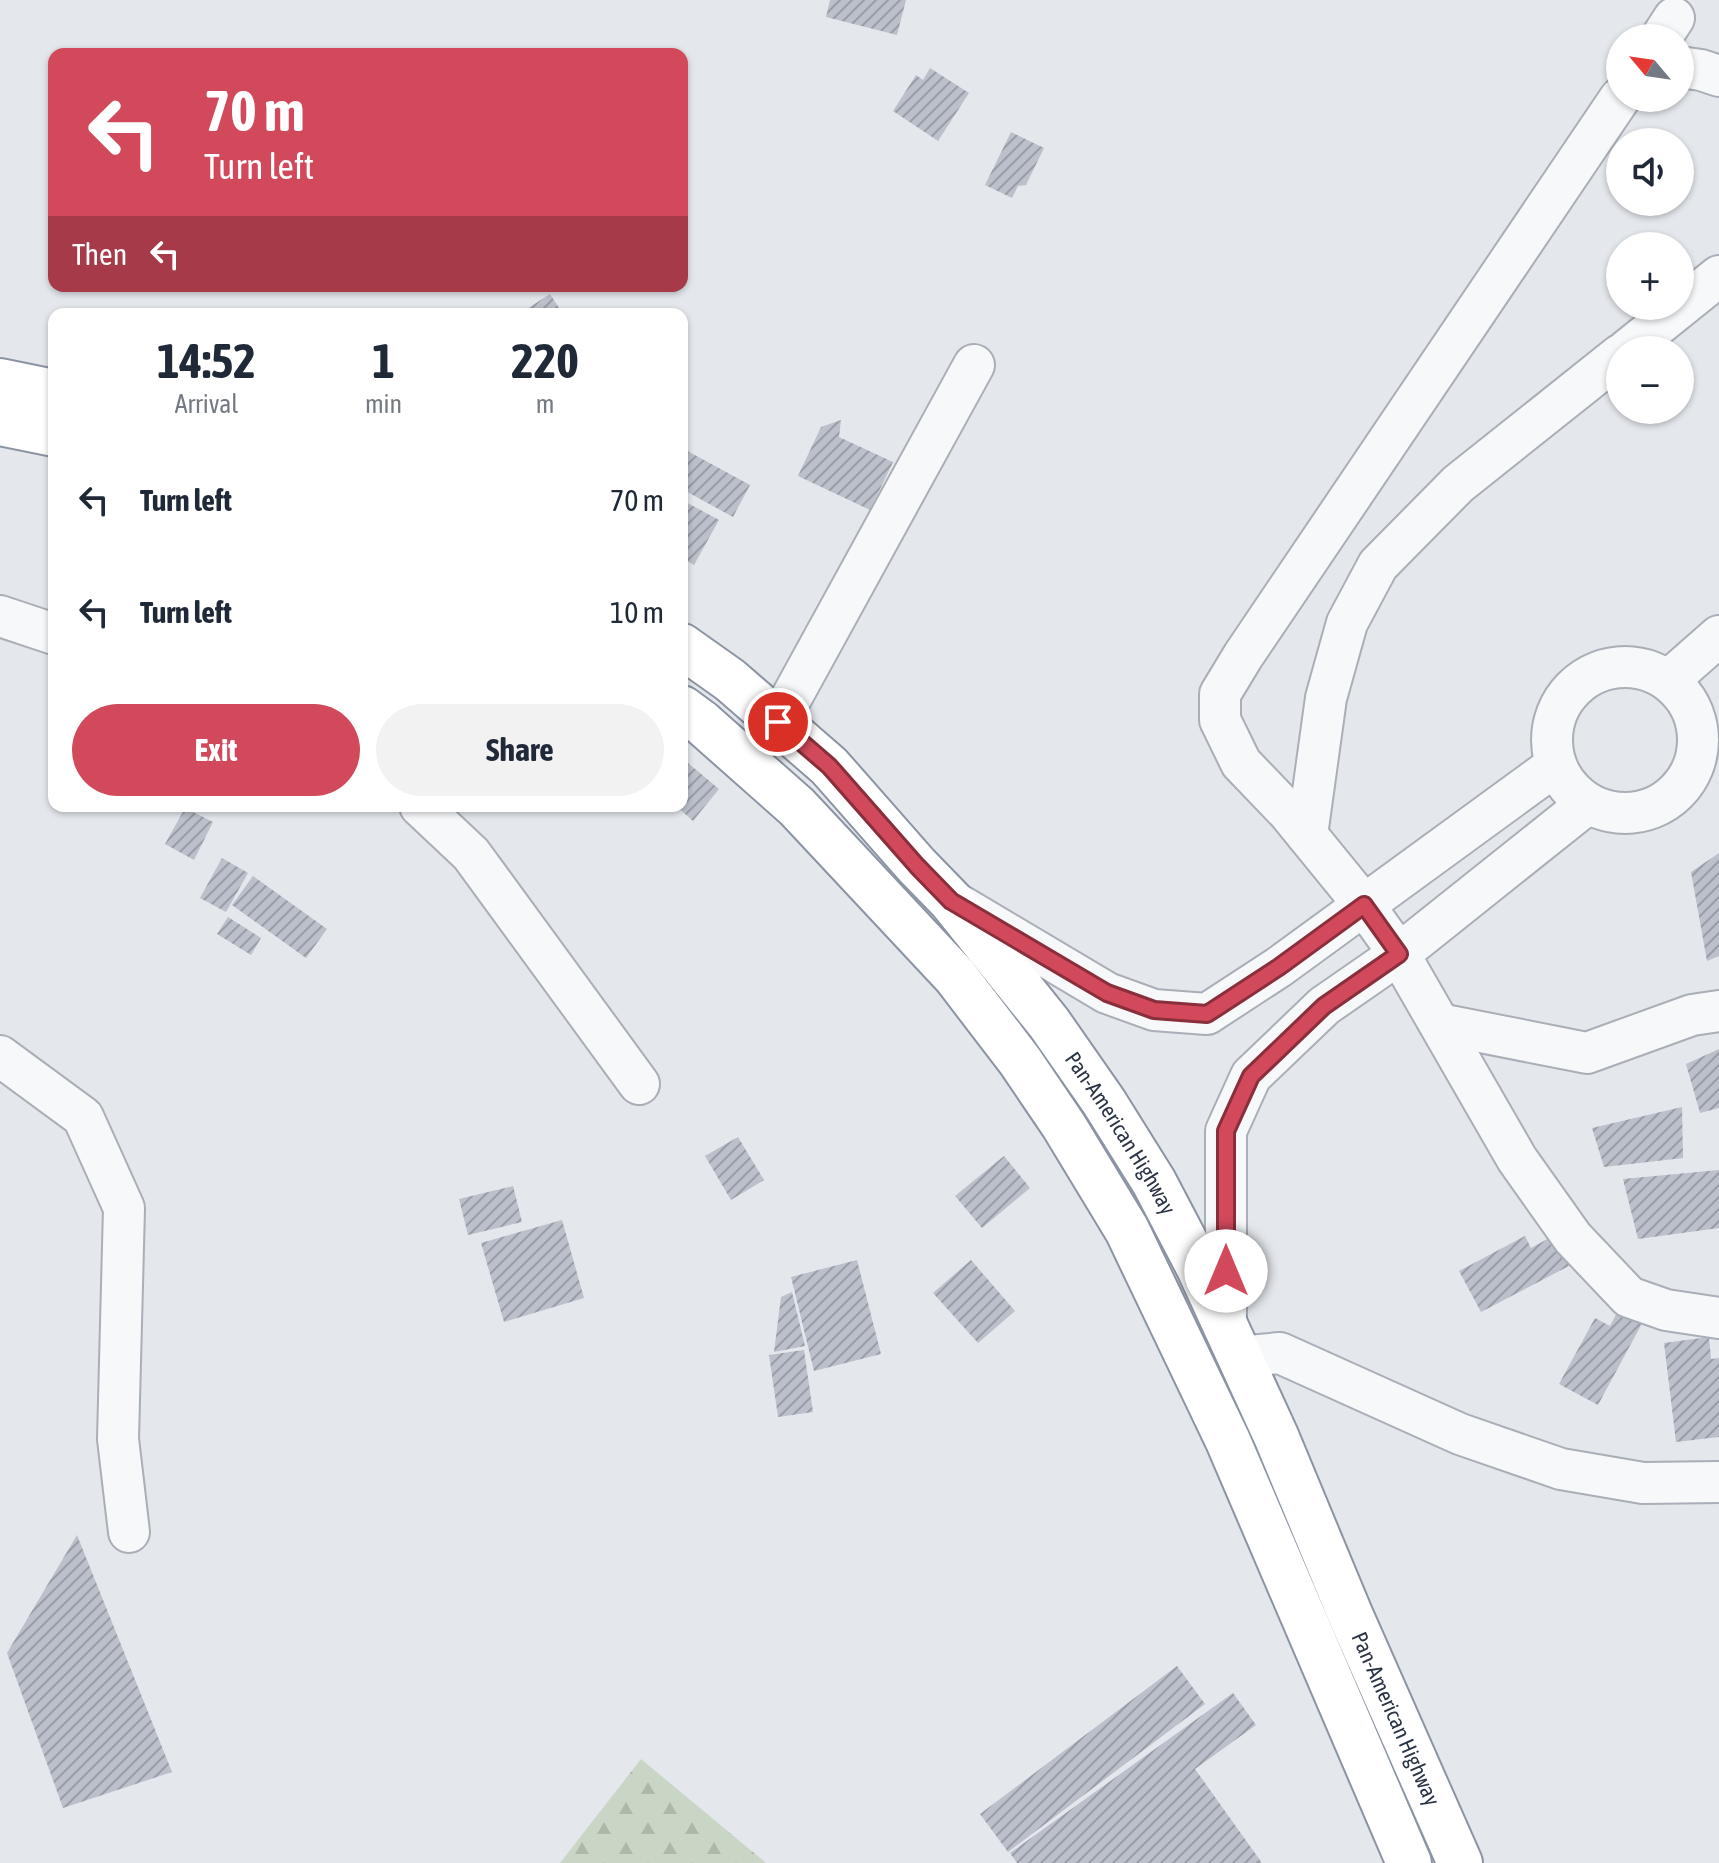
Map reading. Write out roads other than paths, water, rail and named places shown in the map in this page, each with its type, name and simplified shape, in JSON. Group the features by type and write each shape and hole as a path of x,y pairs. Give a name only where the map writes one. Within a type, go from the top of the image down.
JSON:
{"highway":[{"path":"0,381 48,391"},
{"path":"0,423 48,433"},
{"name":"Pan-American Highway","path":"688,650 730,680 829,766 951,901 1049,1023 1104,1102 1154,1182 1198,1266 1276,1436 1350,1614 1460,1863"},
{"name":"Pan-American Highway","path":"688,712 797,807 955,976 1020,1061 1064,1126 1127,1230 1228,1441 1409,1863"}],"street":[{"path":"1694,69 1719,76"},
{"path":"1611,112 1260,630 1220,694 1220,720 1241,763 1289,813 1364,905 1399,954 1517,1159 1573,1238 1629,1297 1666,1310 1719,1318"},
{"path":"1644,336 1719,276"},
{"path":"778,722 974,365"},
{"path":"1307,835 1326,698 1347,623 1378,565 1458,484 1606,366"},
{"path":"0,616 48,632"},
{"path":"1669,680 1719,636"},
{"path":"1634,666 1669,680 1693,709 1709,720 1693,769 1667,802 1628,815 1587,804 1569,789 1556,765 1553,728 1568,694 1597,672 1634,666"},
{"path":"951,901 1107,993 1154,1010 1207,1014 1279,967 1556,765"},
{"path":"1587,804 1399,954 1324,1006 1251,1076 1226,1131 1232,1342 1280,1353 1460,1434 1561,1469 1643,1483 1719,1482"},
{"path":"426,812 471,854 639,1084"},
{"path":"1440,1024 1587,1053 1692,1015 1719,1011"},
{"path":"0,1056 83,1117 124,1208 118,1439 129,1532"}]}
